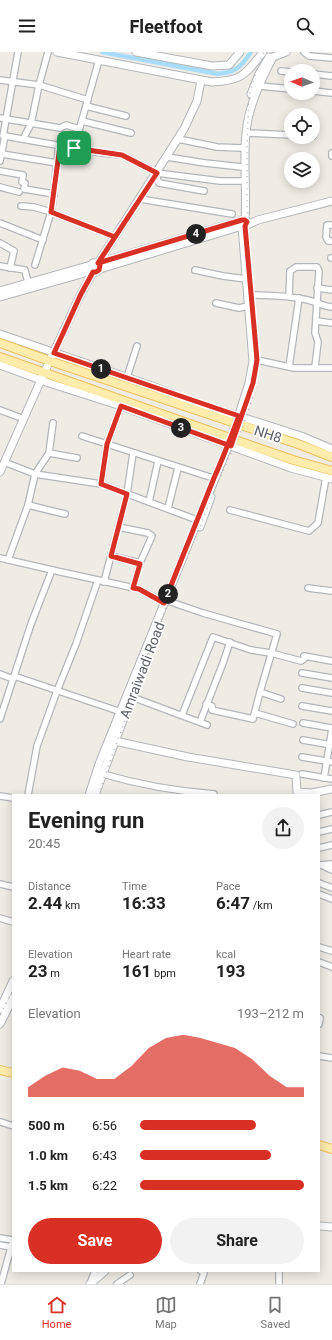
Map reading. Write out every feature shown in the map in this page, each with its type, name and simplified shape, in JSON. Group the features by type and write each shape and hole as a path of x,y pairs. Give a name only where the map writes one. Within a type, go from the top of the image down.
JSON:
{"main road":[{"name":"NH8","path":"0,342 50,361 239,420 332,458"},
{"name":"NH8","path":"0,357 43,376 330,476"},
{"path":"0,1070 12,1073"},
{"path":"0,1075 12,1078"},
{"path":"320,1145 332,1149"},
{"path":"320,1150 332,1154"}],"street":[{"path":"18,52 3,119 1,158 57,163"},
{"path":"23,139 31,124 48,52"},
{"path":"57,52 212,82 236,80 253,67 263,52"},
{"path":"136,52 212,66 229,65 240,52"},
{"path":"89,794 99,764 123,713 198,520 233,442 249,382 253,361 243,223 242,133 245,112 262,66 273,52"},
{"path":"239,420 253,383 257,360 243,223 246,133 249,113 265,71 273,57 286,52"},
{"path":"304,52 309,56 332,58"},
{"path":"74,148 99,60"},
{"path":"253,67 259,74"},
{"path":"320,75 332,76"},
{"path":"0,80 39,85 88,100"},
{"path":"0,472 81,294 95,268 178,140 197,101 202,81"},
{"path":"260,86 284,88"},
{"path":"320,92 332,93"},
{"path":"86,106 126,116"},
{"path":"3,119 60,128 66,126 79,129"},
{"path":"82,121 131,133"},
{"path":"246,133 284,136"},
{"path":"3,136 122,155 157,173 220,181 242,181"},
{"path":"178,140 217,147 242,148"},
{"path":"35,265 51,212 60,146"},
{"path":"167,157 242,167"},
{"path":"0,171 23,176 22,182 25,183 24,189 54,194"},
{"path":"157,173 159,183 204,191"},
{"path":"0,187 19,192"},
{"path":"0,297 332,196"},
{"path":"140,199 232,214"},
{"path":"243,223 332,201"},
{"path":"21,206 34,207 51,212 115,237"},
{"path":"0,223 43,240"},
{"path":"332,225 327,225 326,237 328,241 332,241"},
{"path":"0,243 14,251 10,268"},
{"path":"0,266 25,270 28,283"},
{"path":"289,296 290,271 296,267 318,267 315,333 318,342 315,368"},
{"path":"0,291 95,268"},
{"path":"195,270 246,279"},
{"path":"317,288 332,290"},
{"path":"251,295 289,296 316,302 323,306 332,306"},
{"path":"289,367 299,298"},
{"path":"216,303 240,308 248,306"},
{"path":"316,321 332,323"},
{"path":"0,334 127,377 239,420 301,436 332,449"},
{"path":"127,377 137,346"},
{"path":"257,360 289,367 332,368"},
{"path":"0,365 43,376 121,406 233,442"},
{"path":"101,484 107,444 121,406"},
{"path":"0,410 24,419"},
{"path":"8,560 28,505 35,474 49,453 53,423"},
{"path":"82,436 178,468 216,478"},
{"path":"49,453 77,458"},
{"path":"104,582 127,494 133,453"},
{"path":"149,502 158,461"},
{"path":"4,462 35,474 101,484 198,520"},
{"path":"168,508 178,468"},
{"path":"230,510 309,532 318,523 330,476"},
{"name":"Amraiwadi Road","path":"95,794 115,741 123,713 132,697 166,602 206,513 216,478"},
{"path":"28,505 65,514"},
{"path":"118,528 151,534 151,539 140,564 133,588"},
{"path":"111,556 140,564"},
{"path":"0,558 139,589 166,602 277,634 253,719 212,710 212,706 206,704"},
{"path":"0,719 31,624 52,570"},
{"path":"28,794 37,746 76,644 98,580"},
{"path":"308,588 332,591"},
{"path":"182,715 213,637 251,650 271,653 300,661 304,659 304,656 332,660"},
{"path":"200,722 230,642"},
{"path":"0,674 14,677 123,713"},
{"path":"302,674 332,678"},
{"path":"302,688 332,693"},
{"path":"260,692 281,699"},
{"path":"132,697 207,725"},
{"path":"302,706 332,711"},
{"path":"255,713 293,724"},
{"path":"303,723 332,728 329,761 324,778"},
{"path":"303,740 331,745"},
{"path":"115,741 188,757 296,775 297,792 312,794 332,789"},
{"path":"302,757 329,761"},
{"path":"103,774 135,783 181,792 214,794"},
{"path":"302,774 332,780"},
{"path":"0,796 12,798"},
{"path":"320,815 332,812"},
{"path":"320,832 332,829"},
{"path":"320,848 332,845"},
{"path":"320,865 332,864"},
{"path":"320,865 332,870"},
{"path":"320,883 332,888"},
{"path":"0,884 12,887"},
{"path":"320,894 332,899"},
{"path":"0,918 12,922"},
{"path":"320,947 332,951"},
{"path":"320,962 332,967"},
{"path":"0,1009 12,983"},
{"path":"0,1024 12,1000"},
{"path":"320,1056 332,1058"},
{"path":"0,1123 12,1126"},
{"path":"320,1226 332,1227"},
{"path":"0,1238 12,1240"},
{"path":"2,1284 12,1244"},
{"path":"0,1245 11,1247"},
{"path":"90,1284 95,1272"},
{"path":"90,1284 104,1272"},
{"path":"200,1284 204,1272"},
{"path":"278,1284 279,1272"},
{"path":"117,1284 130,1275"}],"waterway":[{"path":"102,52 218,74 229,72 238,68 251,52"}],"railway":[{"path":"98,794 168,601 241,431 256,384 258,349 250,258 247,201 247,140 249,96 257,68 264,52"},
{"path":"0,1014 12,993"}],"route":[{"path":"74,148 60,146 51,212 115,237 98,263 100,265 100,269 93,272 81,294 54,353 149,385 191,401 239,416 230,438 228,445 223,459 164,603 139,589 133,588 140,564 111,556 127,494 101,484 107,444 121,406 145,414 199,435 228,445 231,446 245,410 253,383 257,360 245,226 247,222 242,220 98,263 157,173 122,155 74,148"}]}
